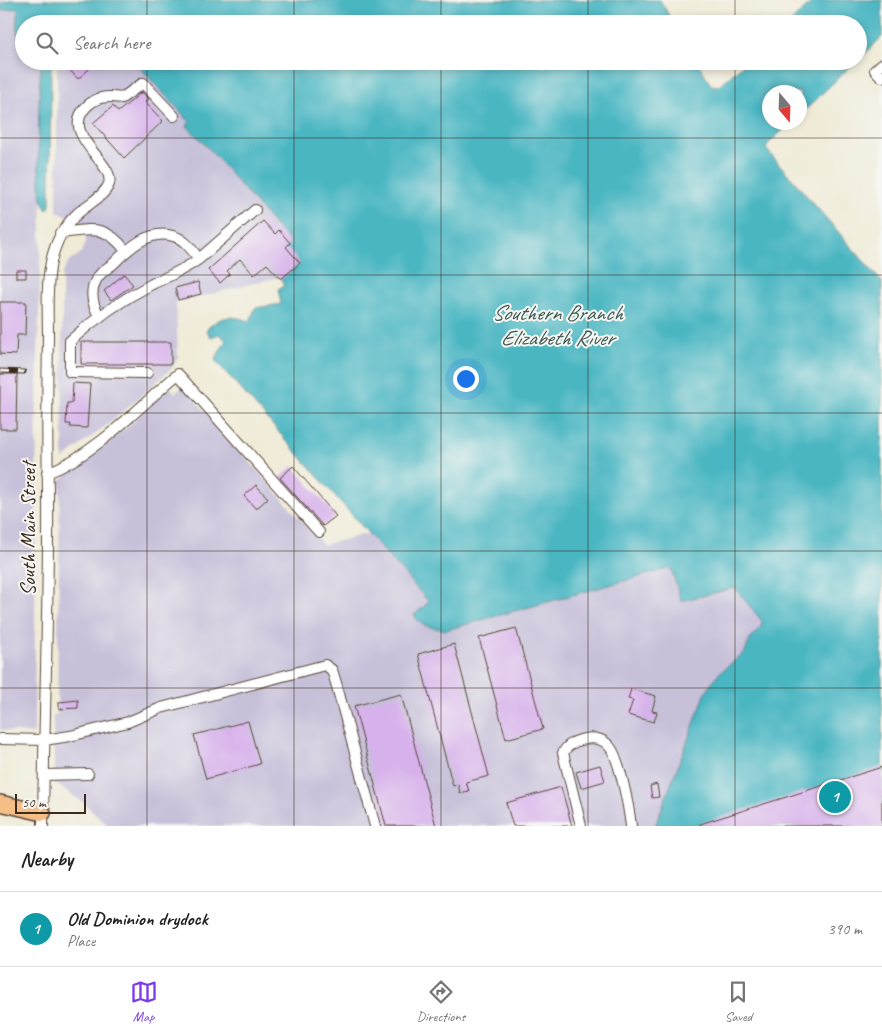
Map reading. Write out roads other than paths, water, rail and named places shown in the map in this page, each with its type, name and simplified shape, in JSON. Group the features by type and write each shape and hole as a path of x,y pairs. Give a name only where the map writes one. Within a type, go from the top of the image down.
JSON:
{"highway":[{"path":"0,803 43,819"}],"street":[{"path":"60,233 77,214 104,192 108,185 108,176 82,135 80,117 95,98 108,96 122,98 143,83 174,116"},
{"path":"147,373 70,372 70,341 100,317 151,285 185,269 255,210"},
{"path":"60,233 90,229 102,231 117,239 126,251"},
{"name":"South Main Street","path":"43,819 49,281 51,264 60,233"},
{"path":"100,317 92,302 96,280 126,251 151,236 163,234 183,240 199,259"},
{"path":"47,472 68,465 117,427 178,374 319,532"},
{"path":"0,739 44,740 128,722 161,708 325,665 332,670 375,826"},
{"path":"581,826 563,753 572,743 590,738 604,742 613,752 630,809 630,826"},
{"path":"44,775 88,774"}],"water":[{"path":"9,0 660,0 669,15 18,15 19,12 16,8 0,11 0,5"},
{"path":"814,0 882,0 882,37 867,51 867,15 798,15"},
{"path":"41,70 51,70 50,206 47,210 40,185"},
{"name":"Southern Branch Elizabeth River","path":"142,70 702,70 711,85 719,86 737,70 847,70 807,108 807,85 762,85 762,130 783,130 768,144 766,149 882,282 882,826 655,826 706,692 717,675 745,652 751,637 761,627 762,621 735,588 681,601 671,568 446,630 424,625 417,619 414,615 429,602 215,360 226,340 219,334 211,337 206,330 221,319 231,317 250,321 255,308 281,304 278,289 284,286 281,279 300,263 286,247 290,243 212,152 187,126 190,122"}],"railway":[{"path":"0,371 24,372"}],"place":[{"name":"Old Dominion drydock","path":"835,797"}]}
